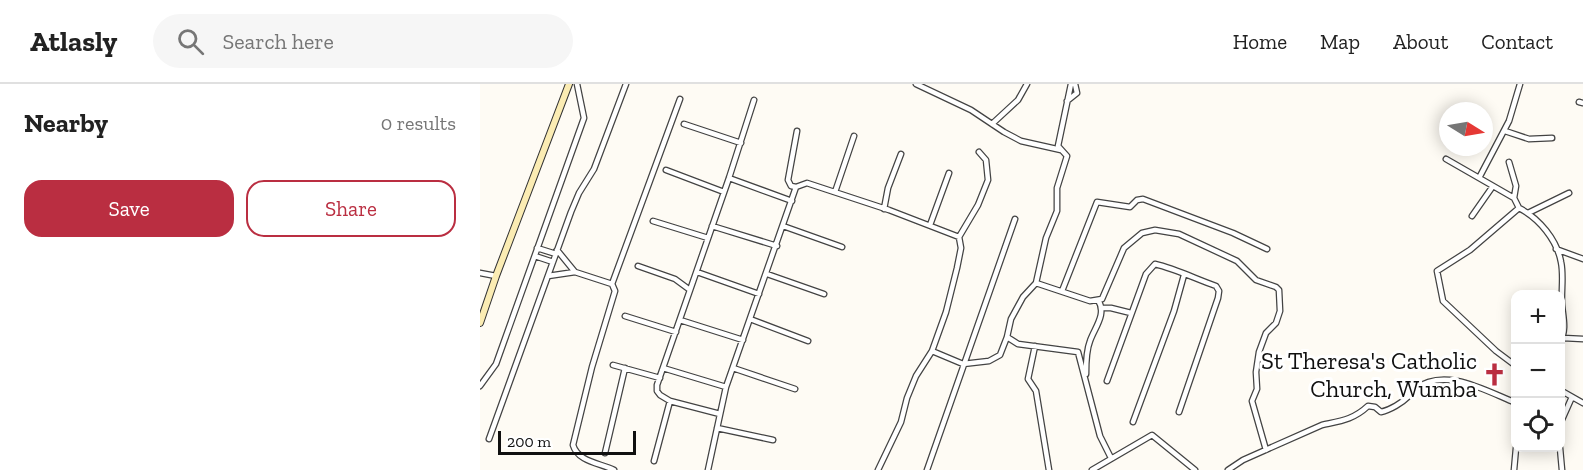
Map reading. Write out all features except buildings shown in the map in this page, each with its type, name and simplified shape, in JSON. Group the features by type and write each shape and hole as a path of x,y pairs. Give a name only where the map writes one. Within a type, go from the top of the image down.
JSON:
{"main road":[{"path":"480,323 569,84"}],"street":[{"path":"480,386 496,364 584,118 577,84"},
{"path":"489,439 556,252 579,193 594,169 626,84"},
{"path":"916,84 955,102 1021,141 1061,150"},
{"path":"992,124 1018,100 1027,84"},
{"path":"932,351 963,364 994,359 1000,355 1011,319 1023,297 1036,283 1046,238 1057,211 1057,188 1067,156 1058,146 1067,101 1077,93 1073,84"},
{"path":"1479,178 1505,131 1520,84"},
{"path":"614,470 580,457 573,445 592,367 615,291 612,284 680,99"},
{"path":"720,414 670,401 657,391 754,100"},
{"path":"684,124 741,143"},
{"path":"797,131 788,180 791,186 796,187 807,183 960,237"},
{"path":"1505,131 1529,140 1552,138"},
{"path":"835,192 854,136"},
{"path":"878,470 901,422 916,376 932,351 953,285 961,248 960,237 978,206 988,180 986,160 979,152"},
{"path":"884,209 888,188 901,154"},
{"path":"1446,159 1514,198 1519,208 1543,226 1562,262 1562,290"},
{"path":"1509,162 1516,186 1514,198"},
{"path":"666,170 724,192"},
{"path":"930,225 949,173"},
{"path":"729,178 792,201"},
{"path":"1472,216 1493,186"},
{"path":"708,470 726,387 796,187"},
{"path":"1528,213 1569,193"},
{"path":"1062,291 1097,202 1130,207 1137,200 1143,199 1233,233 1267,249"},
{"path":"1511,363 1443,301 1437,271 1470,250 1519,208"},
{"path":"927,470 1016,219"},
{"path":"653,220 708,238"},
{"path":"712,226 777,246"},
{"path":"783,226 842,247"},
{"path":"1036,283 1090,301 1098,300 1102,298 1124,248 1142,233 1155,230 1179,234 1237,261 1256,280 1279,290 1280,311 1276,323 1266,333 1260,352 1256,372 1257,389 1252,401 1266,450"},
{"path":"537,248 556,252 575,272"},
{"path":"1556,249 1583,259"},
{"path":"535,256 553,262"},
{"path":"1107,381 1150,268 1155,264 1168,267 1216,286 1219,291 1218,298 1179,412"},
{"path":"638,266 675,279 690,291"},
{"path":"548,276 575,272 612,284"},
{"path":"697,272 759,294"},
{"path":"480,273 496,276"},
{"path":"767,274 824,294"},
{"path":"1133,422 1174,311 1184,275"},
{"path":"1086,385 1087,355 1102,308 1098,300"},
{"path":"1102,308 1131,313"},
{"path":"625,316 676,332"},
{"path":"750,319 808,341"},
{"path":"680,320 743,340"},
{"path":"1007,337 1018,344 1078,352 1100,436 1111,458"},
{"path":"1565,340 1583,339"},
{"path":"1035,346 1028,379 1036,391 1049,470"},
{"path":"613,365 660,378"},
{"path":"605,453 625,368"},
{"path":"663,368 726,387"},
{"path":"733,368 795,389"},
{"path":"1229,470 1243,460 1322,425 1332,424 1362,413 1368,406 1375,407 1381,412 1386,411 1409,396 1417,387 1436,381 1464,382 1511,401"},
{"path":"1565,393 1583,403"},
{"path":"1565,413 1572,397"},
{"path":"654,461 670,401"},
{"path":"717,429 773,440"},
{"path":"1092,470 1152,435 1195,470"},
{"path":"1514,470 1516,452"},
{"path":"1560,452 1562,470"}],"place":[{"name":"St Theresa's Catholic Church, Wumba","path":"1495,374"}]}
